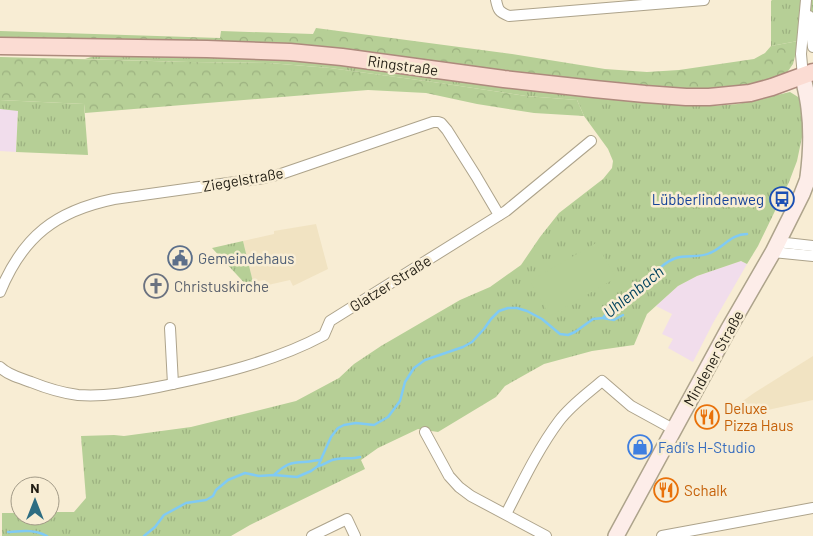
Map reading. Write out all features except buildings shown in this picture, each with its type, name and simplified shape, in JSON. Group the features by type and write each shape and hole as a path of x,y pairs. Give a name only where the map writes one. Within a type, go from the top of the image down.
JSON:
{"main road":[{"name":"Ringstraße","path":"0,46 290,52 594,89 686,97 750,93 808,74"}],"street":[{"path":"496,0 498,10 509,16 704,0"},
{"path":"807,0 813,47"},
{"path":"807,0 801,54 808,74"},
{"name":"Mindener Straße","path":"616,536 673,429 775,247 802,194 810,173 811,154 808,74"},
{"name":"Ziegelstraße","path":"0,292 11,267 28,244 39,233 64,215 79,208 114,199 281,174 433,122 441,123 447,130 499,215"},
{"name":"Glatzer Straße","path":"0,367 16,377 40,386 61,392 95,395 124,393 211,376 286,353 320,338 324,335 330,321 499,215 591,141"},
{"path":"775,247 813,246"},
{"path":"775,247 813,256"},
{"path":"170,328 173,384"},
{"path":"506,514 546,440 560,419 576,402 602,381 631,406 673,429"},
{"path":"425,432 449,476 458,488 546,536"},
{"path":"662,536 813,508"},
{"path":"312,536 347,519 355,536"}],"shaded area":[{"path":"0,109 18,110 16,152 0,151"},
{"path":"316,224 328,269 293,286 290,280 268,285 265,280 253,282 243,241 274,234 274,231"},
{"path":"741,261 747,264 693,362 668,348 673,339 662,334 672,314 656,306 678,286 697,276"},
{"path":"813,356 813,400 740,416 729,411 754,393"}],"green space":[{"path":"772,0 813,0 813,40 771,46"},
{"path":"316,28 512,54 605,69 647,72 679,70 754,59 765,53 771,46 798,41 793,64 786,74 763,82 739,87 701,90 649,88 495,71 0,39 0,31 220,38 221,31 313,34"},
{"path":"100,54 291,58 659,103 712,106 738,104 790,92 803,100 805,123 797,161 789,182 758,246 747,264 741,261 697,276 678,286 647,314 634,345 592,351 544,364 505,386 496,397 438,432 418,429 378,448 361,460 365,469 231,536 2,536 2,513 10,513 10,526 60,526 60,512 74,512 86,498 81,436 124,436 191,427 296,401 339,378 354,364 381,346 460,300 490,287 521,265 559,213 603,179 612,168 613,161 608,149 584,116 577,100 526,96 330,68 269,63 85,59"},
{"path":"0,57 269,63 330,68 526,96 577,100 584,116 534,113 477,104 426,93 368,90 85,113 84,104 0,100"},
{"path":"0,100 84,104 88,155 16,152 18,111 0,109"},
{"path":"243,241 254,288 250,289 212,248"},
{"path":"596,243 616,278 550,316 530,281"}],"waterway":[{"name":"Uhlenbach","path":"144,536 155,527 164,515 186,503 206,500 213,496 216,490 228,480 245,473 259,476 297,477 311,471 318,466 331,437 338,428 356,423 374,425 388,417 400,401 405,382 414,368 425,360 472,342 499,311 508,308 527,311 542,319 560,334 568,335 593,319 603,318 616,303 638,290 661,267 671,260 680,257 706,255 732,238 747,234"},
{"path":"603,318 614,320 623,315"},
{"path":"318,466 338,459 360,457"},
{"path":"275,474 291,463 321,460"},
{"name":"Uhlenbach","path":"8,532 33,531 47,536"}],"place":[{"name":"Lübberlindenweg","path":"782,199"},
{"name":"Gemeindehaus","path":"180,258"},
{"name":"Christuskirche","path":"156,286"},
{"name":"Deluxe Pizza Haus","path":"707,417"},
{"name":"Fadi's H-Studio","path":"640,447"},
{"name":"Schalk","path":"666,490"}]}
